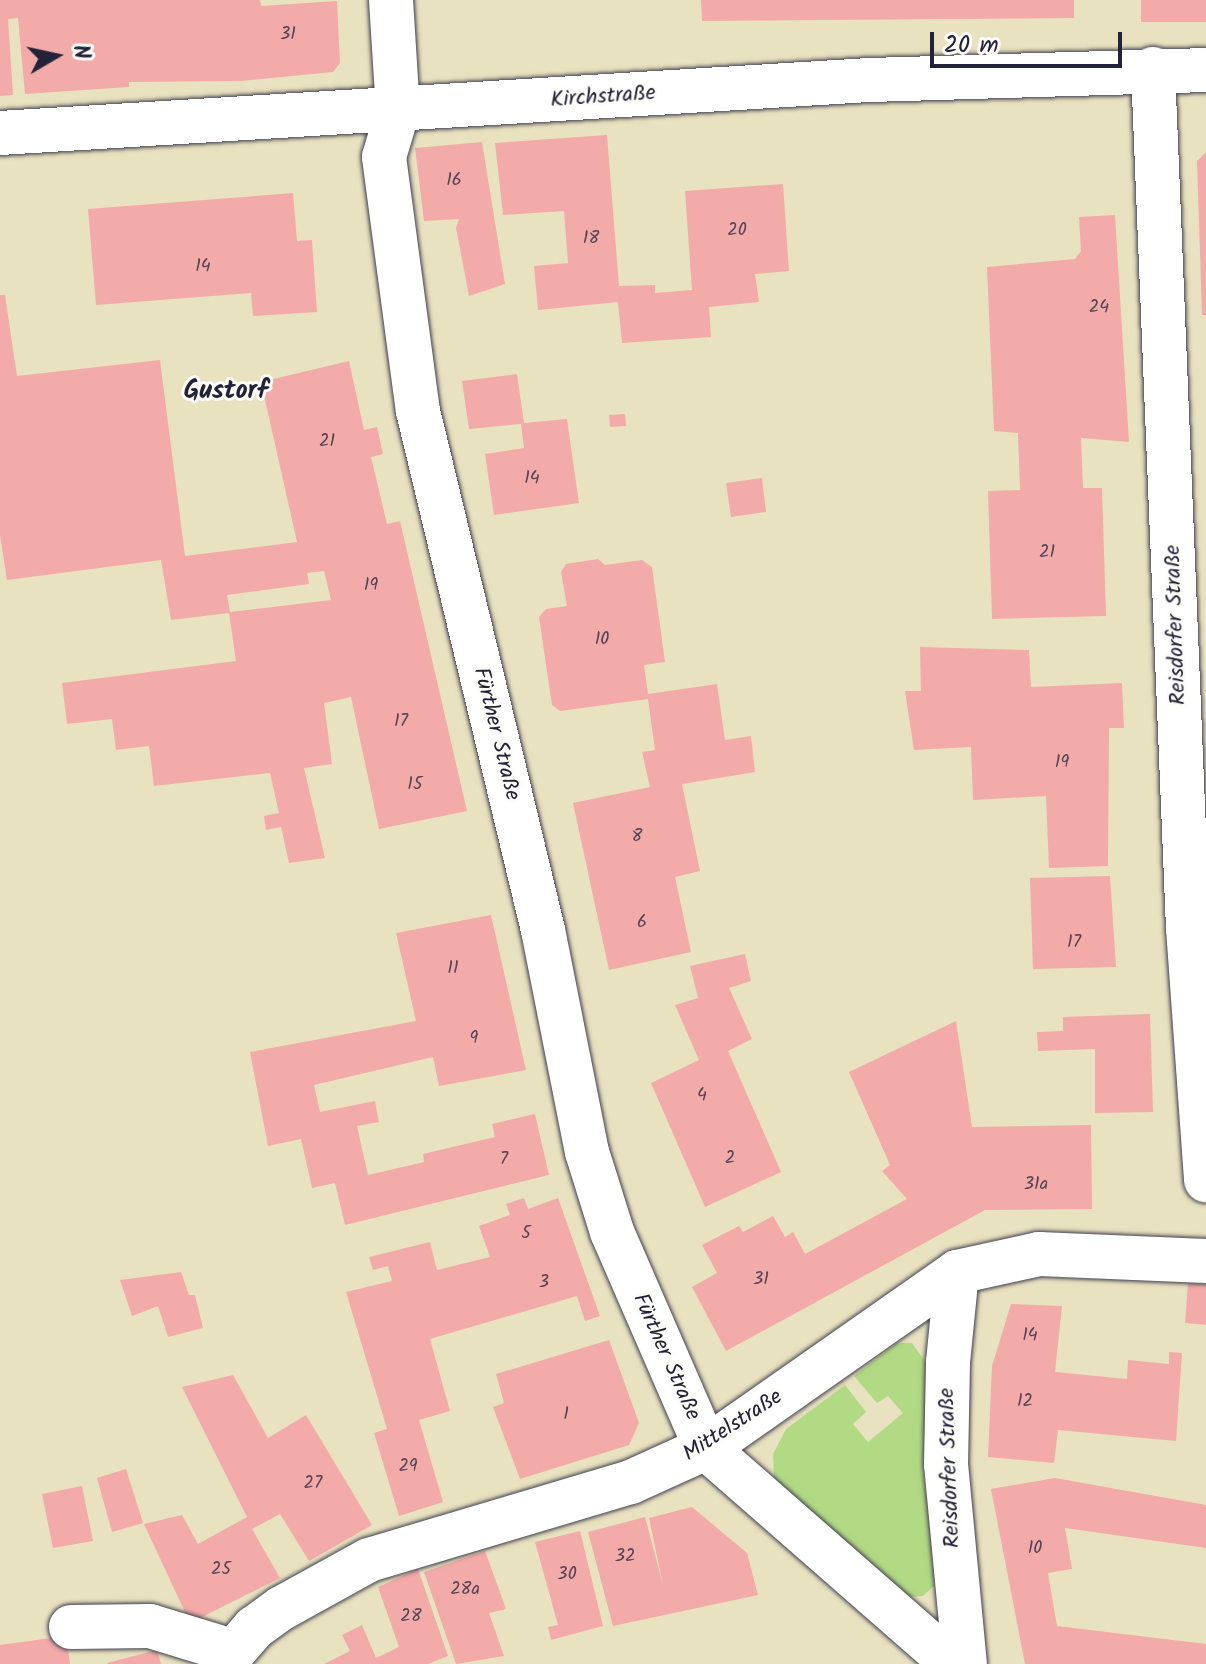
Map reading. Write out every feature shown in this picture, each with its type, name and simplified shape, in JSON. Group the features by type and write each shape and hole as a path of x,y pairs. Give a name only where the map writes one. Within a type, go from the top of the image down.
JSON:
{"street":[{"name":"Fürther Straße","path":"391,0 398,110 384,157 418,411 529,869 587,1152 627,1270 706,1448"},
{"name":"Kirchstraße","path":"0,133 870,80 1153,69 1206,70"},
{"name":"Reisdorfer Straße","path":"1153,69 1188,928 1206,1180"},
{"name":"Mittelstraße","path":"227,1657 282,1608 369,1560 433,1536 631,1482 706,1448 957,1272 1039,1254 1206,1261"},
{"name":"Reisdorfer Straße","path":"957,1272 948,1362 946,1464 965,1664"},
{"path":"706,1448 953,1664"},
{"path":"71,1627 150,1626 227,1657"}],"green space":[{"path":"897,1343 912,1343 929,1367 923,1469 935,1574 934,1586 923,1596 909,1597 782,1492 774,1477 773,1454 786,1429 845,1385 866,1412 853,1424 868,1442 903,1413 888,1396 877,1403 854,1376"}],"building":[{"path":"0,0 260,0 261,6 337,1 340,63 333,72 241,81 129,82 129,87 25,94 18,18 8,19 13,95 0,96"},
{"path":"701,0 1074,0 1074,18 702,21"},
{"path":"1141,0 1206,0 1206,22 1141,22"},
{"path":"607,135 619,286 655,285 655,293 692,290 685,191 783,184 789,271 755,274 759,302 709,307 711,337 622,343 618,302 538,310 534,266 568,263 564,211 503,215 495,143"},
{"path":"482,142 505,284 469,296 456,228 459,219 424,221 415,148"},
{"path":"1206,152 1206,315 1202,315 1197,161"},
{"path":"293,193 297,241 312,240 317,312 253,316 251,293 96,305 88,209"},
{"path":"1115,215 1129,442 1081,438 1083,488 1102,488 1106,616 992,619 988,491 1020,490 1018,433 994,431 987,267 1075,259 1081,251 1079,217"},
{"path":"0,295 5,295 17,376 160,360 185,556 297,542 261,382 349,361 364,430 377,427 383,454 371,457 387,524 400,521 467,811 379,829 351,697 324,703 332,764 304,768 325,858 289,863 281,827 266,830 264,816 279,813 270,773 154,786 149,746 116,750 112,719 67,724 62,683 236,661 229,613 171,620 161,560 7,580 0,535","holes":["324,571 331,600 230,612 227,595 309,584 307,573"]},
{"path":"517,374 524,423 567,419 579,503 494,515 485,454 524,448 521,424 469,429 462,381"},
{"path":"625,414 626,426 610,427 609,415"},
{"path":"762,478 766,512 731,517 726,483"},
{"path":"598,559 605,565 642,560 652,567 665,662 644,665 648,694 717,684 725,740 751,736 755,772 682,784 700,871 675,877 691,952 609,970 573,803 650,787 642,752 655,750 648,699 560,711 552,705 539,617 546,609 567,606 561,572 566,564"},
{"path":"920,647 1029,650 1031,687 1122,683 1124,728 1109,728 1108,866 1049,868 1046,796 973,800 971,747 914,750 905,691 921,691"},
{"path":"1110,876 1116,967 1033,969 1030,878"},
{"path":"491,915 526,1070 439,1086 433,1057 314,1085 320,1112 375,1101 379,1122 357,1126 368,1175 424,1162 423,1154 495,1137 492,1124 535,1114 549,1175 345,1225 335,1183 312,1188 301,1139 268,1146 250,1052 416,1021 396,933"},
{"path":"745,954 751,981 729,988 752,1039 728,1051 781,1172 705,1207 651,1083 699,1060 675,1005 698,998 690,966"},
{"path":"1150,1014 1153,1112 1095,1113 1095,1049 1038,1051 1037,1032 1063,1031 1063,1017"},
{"path":"956,1021 972,1127 1091,1125 1092,1209 985,1210 726,1351 692,1287 717,1273 702,1245 739,1226 743,1232 773,1216 785,1237 793,1232 805,1254 907,1199 882,1171 890,1165 849,1072"},
{"path":"524,1198 528,1209 558,1198 600,1316 585,1321 577,1296 430,1339 450,1411 419,1420 443,1502 399,1516 374,1433 387,1429 346,1292 392,1281 388,1266 373,1270 369,1257 430,1242 437,1270 490,1257 479,1226 510,1215 506,1204"},
{"path":"181,1272 189,1295 195,1295 203,1328 168,1337 158,1306 132,1316 120,1280"},
{"path":"1188,1283 1206,1285 1206,1325 1185,1323"},
{"path":"1011,1304 1062,1306 1055,1372 1127,1379 1128,1360 1169,1364 1169,1352 1182,1353 1176,1441 1058,1430 1054,1463 988,1457 992,1366"},
{"path":"609,1340 639,1423 629,1445 520,1479 493,1407 504,1403 496,1374"},
{"path":"233,1375 268,1438 306,1415 372,1525 309,1561 280,1514 252,1529 280,1578 190,1623 144,1524 182,1515 198,1544 247,1517 182,1387"},
{"path":"126,1469 143,1523 112,1532 97,1478"},
{"path":"1055,1478 1206,1505 1206,1548 1065,1528 1072,1569 1048,1573 1057,1626 1206,1644 1206,1664 1025,1664 991,1489"},
{"path":"82,1486 93,1541 53,1548 42,1494"},
{"path":"692,1507 747,1553 758,1595 613,1626 588,1532 645,1517 663,1585 649,1518"},
{"path":"580,1531 603,1626 551,1640 548,1627 558,1625 535,1542"},
{"path":"485,1551 506,1609 489,1613 504,1656 456,1664 424,1572"},
{"path":"418,1569 448,1656 428,1664 324,1664 350,1651 342,1635 362,1625 376,1658 399,1647 378,1587"},
{"path":"66,1636 70,1664 0,1664 0,1645"},
{"path":"157,1650 161,1664 107,1663"}],"district":[{"name":"Gustorf","path":"226,392"}]}
